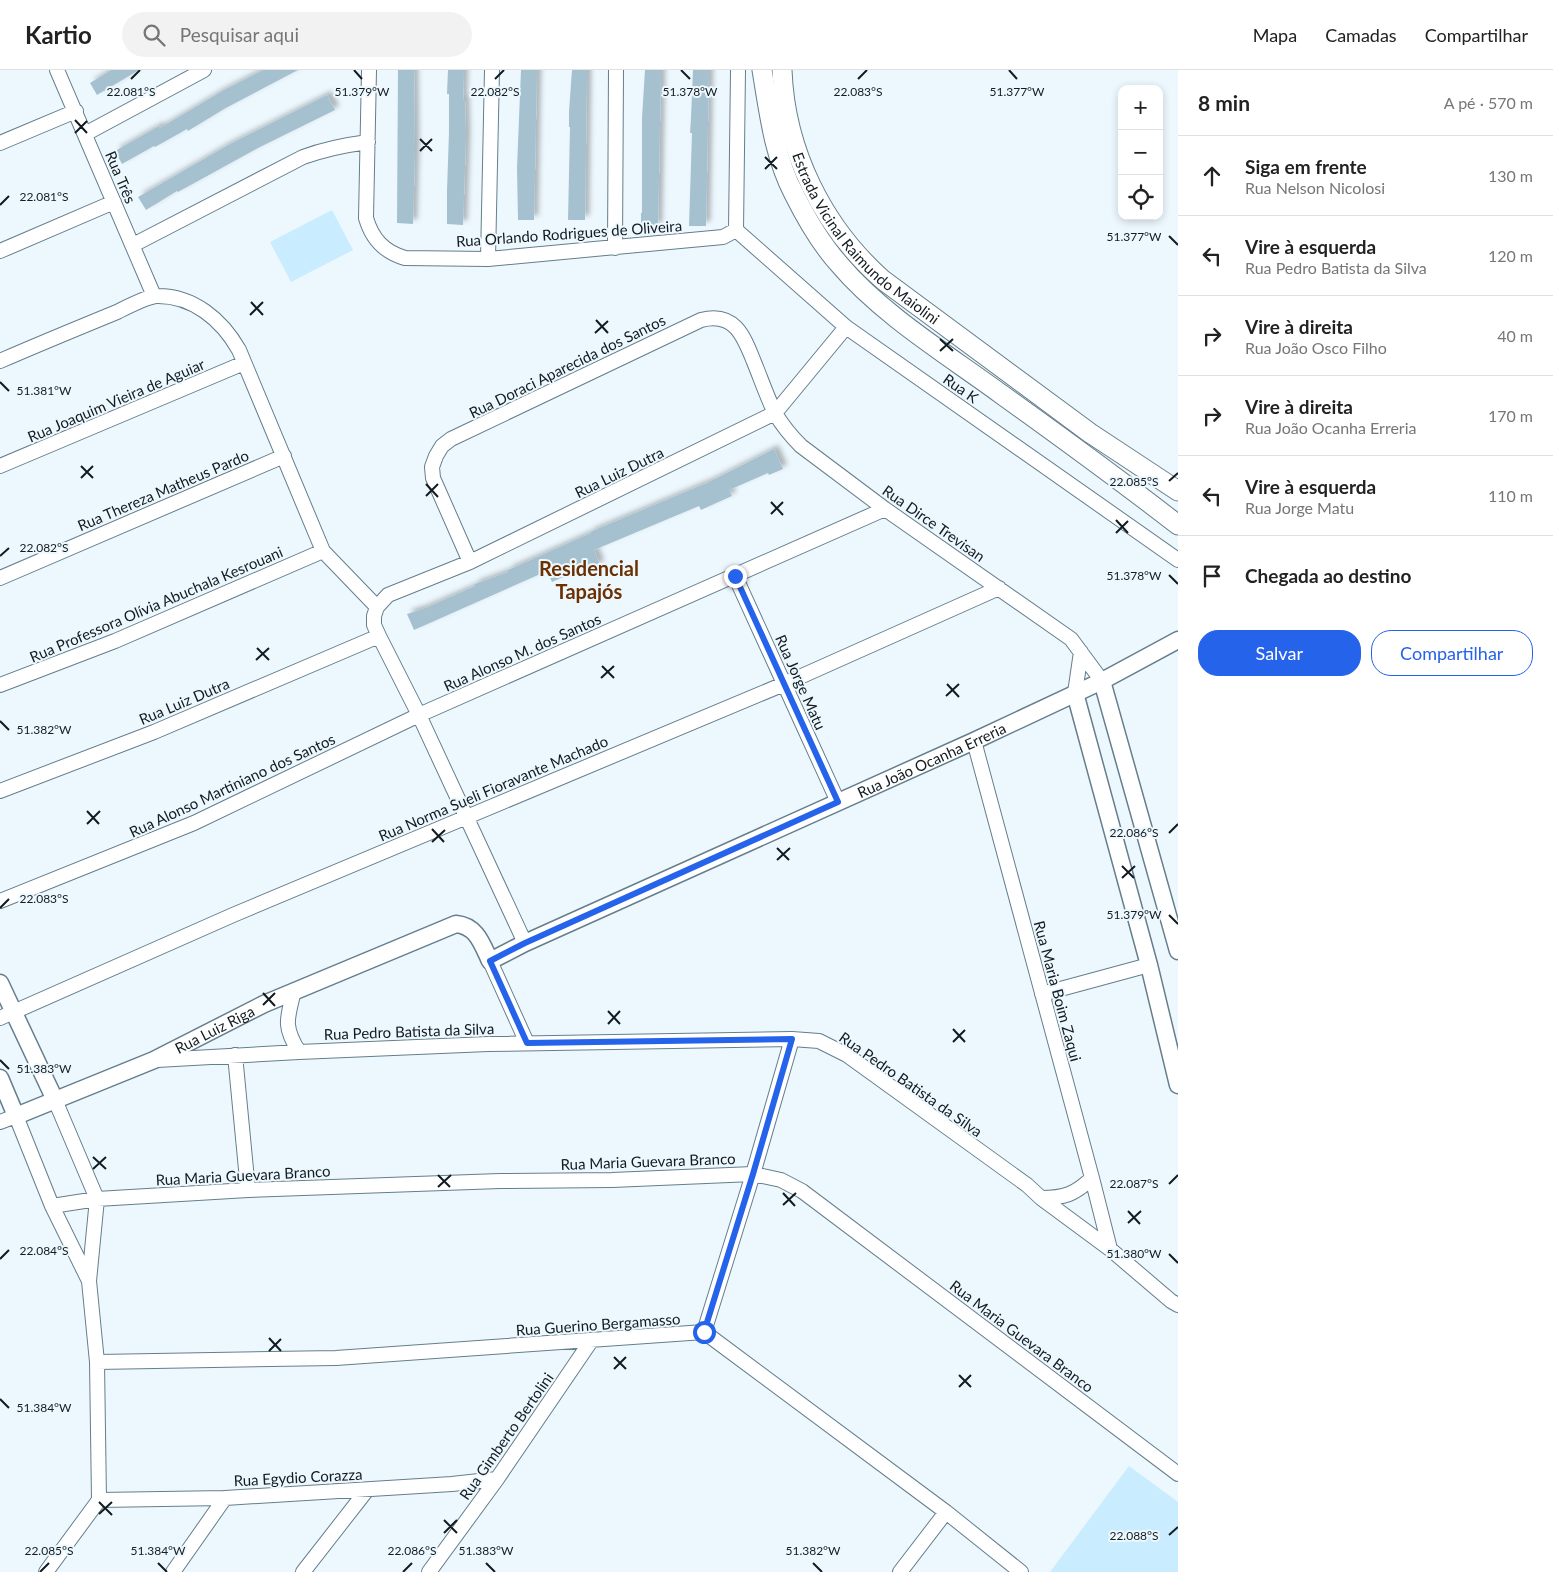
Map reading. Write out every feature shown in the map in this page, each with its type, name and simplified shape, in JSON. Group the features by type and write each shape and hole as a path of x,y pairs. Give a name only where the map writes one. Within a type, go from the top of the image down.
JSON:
{"main road":[{"name":"Estrada Vicinal Raimundo Maiolini","path":"762,70 777,153 793,193 817,234 839,264 866,292 903,323 1178,525"},
{"name":"Estrada Vicinal Raimundo Maiolini","path":"782,70 782,86 788,118 798,154 811,187 842,237 862,261 883,280 1090,433 1178,491"}],"street":[{"name":"Rua Três","path":"57,70 76,110 154,296"},
{"path":"85,134 204,70"},
{"path":"133,245 303,157 324,150 368,142 369,70"},
{"path":"488,259 492,70"},
{"path":"615,248 616,70"},
{"path":"736,230 738,70"},
{"path":"0,143 76,110"},
{"name":"Rua Orlando Rodrigues de Oliveira","path":"368,142 366,218 377,241 389,252 405,258 488,259 723,238 736,230"},
{"path":"0,251 114,202"},
{"name":"Rua K","path":"736,230 846,327 1178,560"},
{"path":"0,361 154,296 184,301 211,315 222,325 232,337 244,363 324,551 377,607 374,625 419,715 525,943"},
{"name":"Rua Doraci Aparecida dos Santos","path":"470,562 434,484 432,472 434,461 442,446 451,439 701,320 712,318 724,320"},
{"name":"Rua Dirce Trevisan","path":"724,320 738,330 745,339 776,413 790,436 885,509 1071,639 1102,681"},
{"name":"Rua Luiz Dutra","path":"377,607 388,595 470,562 776,413 846,327"},
{"name":"Rua Joaquim Vieira de Aguiar","path":"0,466 244,363"},
{"name":"Rua Thereza Matheus Pardo","path":"0,578 284,456"},
{"name":"Rua Alonso M. dos Santos","path":"419,715 885,509"},
{"name":"Rua Professora Olívia Abuchala Kesrouani","path":"0,685 115,641 324,551"},
{"name":"Rua Jorge Matu","path":"735,576 838,802"},
{"name":"Rua Norma Sueli Fioravante Machado","path":"6,1015 233,915 784,684 999,588"},
{"name":"Rua Luiz Dutra","path":"0,791 154,732 379,636"},
{"name":"Rua João Ocanha Erreria","path":"490,961 525,943 974,741 1102,681 1178,640"},
{"path":"1081,652 1075,693 1149,965 1178,1085"},
{"path":"1102,681 1178,951"},
{"name":"Rua Alonso Martiniano dos Santos","path":"0,901 194,824 419,715"},
{"name":"Rua Maria Boim Zaqui","path":"974,741 1110,1249"},
{"name":"Rua Luiz Riga","path":"0,1122 154,1060 264,1004 456,924 464,925 477,934 490,961"},
{"path":"490,961 527,1043"},
{"path":"1042,994 1149,965"},
{"path":"0,983 6,1015 55,1100 97,1199 89,1281 97,1362 99,1500 46,1572"},
{"path":"294,991 288,1027 291,1039 299,1052"},
{"path":"792,1039 704,1332 946,1512 1021,1572"},
{"name":"Rua Pedro Batista da Silva","path":"154,1060 527,1043 792,1039 819,1041 847,1055 1028,1185 1041,1198 1176,1301"},
{"path":"235,1056 248,1190"},
{"path":"0,1078 52,1206 89,1281"},
{"name":"Rua Maria Guevara Branco","path":"52,1206 97,1199 248,1190 500,1181 612,1180 753,1174 781,1180 802,1191 1178,1474"},
{"path":"1041,1198 1059,1198 1072,1194 1082,1188 1092,1178"},
{"name":"Rua Guerino Bergamasso","path":"97,1362 336,1358 704,1332"},
{"name":"Rua Gimberto Bertolini","path":"429,1572 498,1479 591,1341"},
{"name":"Rua Egydio Corazza","path":"99,1500 225,1498 367,1490 498,1479"},
{"path":"303,1572 367,1490"},
{"path":"173,1572 225,1498"},
{"path":"900,1572 946,1512"}],"shaded area":[{"path":"332,210 353,250 291,282 270,242"},
{"path":"1129,1466 1178,1502 1178,1572 1050,1572"}],"building":[{"path":"111,70 139,70 97,95 90,83"},
{"path":"263,70 298,70 224,109 188,131 187,129 122,164 115,151"},
{"path":"398,70 414,70 415,150 413,224 397,223"},
{"path":"448,70 464,70 463,100 465,100 466,137 463,225 447,224"},
{"path":"521,70 537,70 534,220 518,220 517,168"},
{"path":"572,70 587,70 585,220 568,220 569,112"},
{"path":"645,70 661,70 658,227 641,227 642,118"},
{"path":"693,70 709,70 706,226 689,226"},
{"path":"327,95 335,110 258,148 177,191 146,210 138,197 228,145"},
{"path":"774,449 783,469 769,475 768,473 729,490 732,496 701,510 699,506 594,550 600,565 586,571 585,567 552,582 547,571 414,630 407,614 423,609 475,586 475,584 508,572 508,570 590,532 709,482"}],"district":[{"name":"Residencial Tapajós","path":"589,580"}],"route":[{"path":"704,1332 792,1039 527,1043 490,961 525,943 838,802 735,576"}]}
